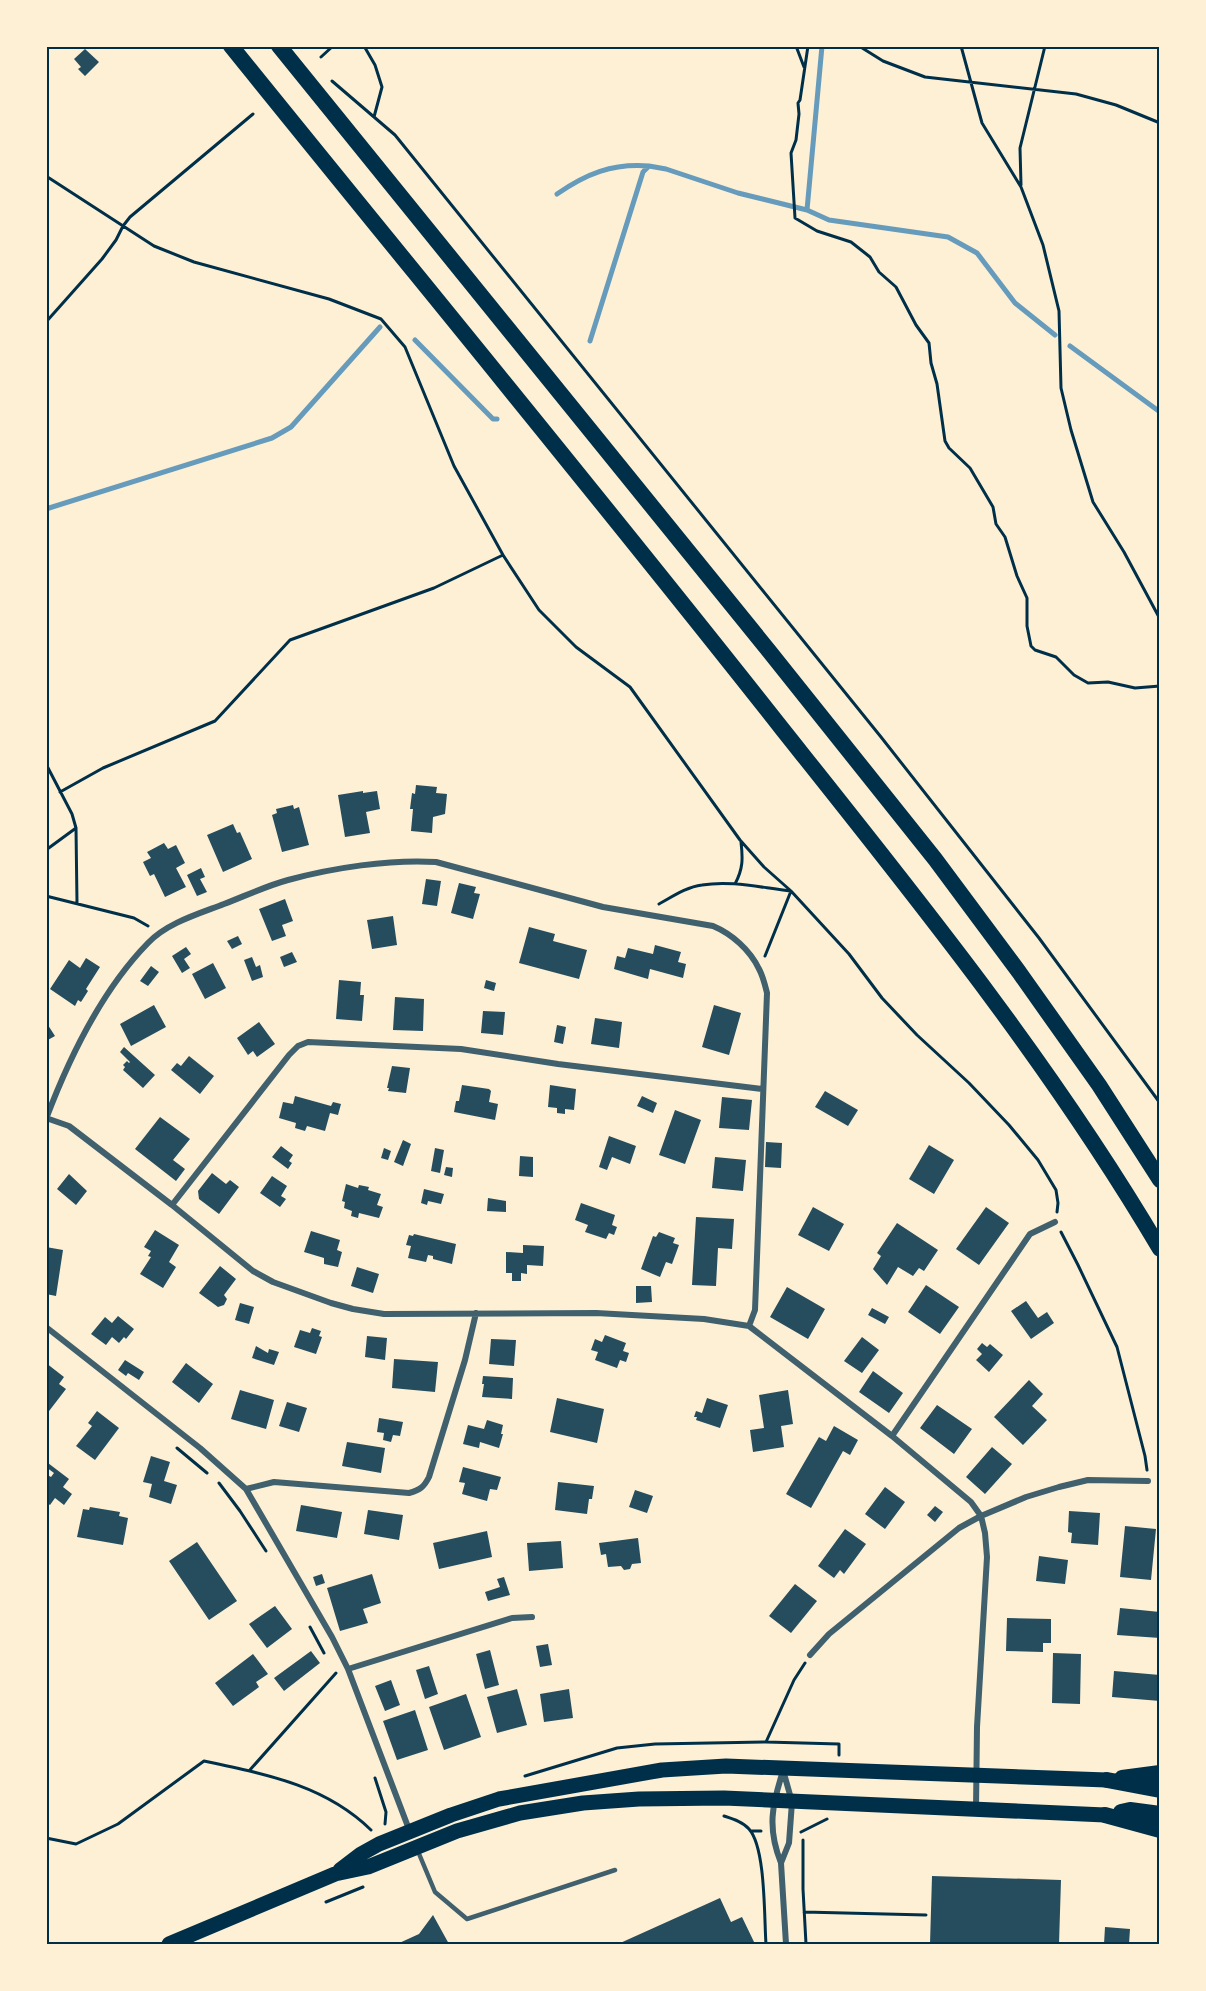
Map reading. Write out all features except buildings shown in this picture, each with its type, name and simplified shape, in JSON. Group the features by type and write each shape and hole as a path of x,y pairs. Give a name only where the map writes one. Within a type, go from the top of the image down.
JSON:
{"highway":[{"path":"231,46 741,676 924,908 993,998 1069,1107 1160,1249"},
{"path":"279,46 935,859 1093,1076 1160,1180"},
{"path":"1107,1780 1160,1773"},
{"path":"1107,1780 1160,1790"},
{"path":"1105,1815 1130,1810 1160,1814"},
{"path":"1105,1815 1160,1830"}],"main road":[{"path":"335,1874 361,1854 379,1844 451,1815 499,1799 662,1770 726,1766 1107,1780"},
{"path":"169,1944 335,1874 368,1867 457,1831 520,1813 584,1803 724,1798 1105,1815"}],"street":[{"path":"749,1326 755,1310 767,993 759,968 735,938 713,926 603,907 436,862 410,860 326,871 286,880 196,914 160,932 148,943 115,982 100,1004 47,1119 69,1126 172,1205 252,1271 273,1282 353,1309 384,1314 607,1314 704,1319 749,1326 892,1436 971,1502 981,1516 987,1557 976,1810"},
{"path":"172,1205 289,1055 298,1046 308,1042 392,1044 461,1049 558,1064 762,1089"},
{"path":"892,1436 1030,1234 1055,1222"},
{"path":"246,1489 274,1482 409,1492 419,1490 429,1477 465,1360 476,1313"},
{"path":"46,1327 200,1448 246,1489 332,1637 348,1669 416,1847"},
{"path":"810,1655 829,1634 959,1528 981,1516 1026,1497 1088,1480 1148,1481"},
{"path":"348,1669 512,1618 532,1617"},
{"path":"783,1769 773,1801 774,1845 781,1863 786,1944"},
{"path":"781,1863 789,1843 792,1802 783,1769"}],"lane":[{"path":"416,1847 435,1892 467,1919 615,1870"}],"path":[{"path":"321,57 333,46"},
{"path":"364,46 375,65 382,87 374,117"},
{"path":"796,46 804,67"},
{"path":"808,46 798,103 796,140 791,153 795,218 817,231 851,242 870,256 879,272 896,286 916,325 929,343 945,441 949,448 970,468 993,507 996,524 1005,537 1017,576 1027,598 1027,626 1031,646 1035,650 1056,657 1074,675 1088,683 1108,682 1135,688 1160,686"},
{"path":"859,46 884,61 925,77 1076,94 1116,105 1160,123"},
{"path":"961,46 982,123 1021,187 1043,245 1059,311 1061,388 1093,502 1124,552 1160,619"},
{"path":"1021,187 1020,148 1044,46"},
{"path":"326,74 340,90 395,135 881,737 1039,938 1160,1103"},
{"path":"46,322 102,259 130,217 253,114"},
{"path":"46,176 154,246 194,262 329,299 381,319 405,347 454,466 503,555 539,610 576,647 630,687 740,840 849,954 882,998 969,1083 1038,1160 1056,1190 1058,1203 1055,1222 1078,1264 1117,1347 1145,1456 1148,1481"},
{"path":"60,792 103,768 214,721 290,640 434,588 503,555"},
{"path":"46,764 72,814 76,828 77,903"},
{"path":"46,850 76,828"},
{"path":"735,884 743,861 740,840"},
{"path":"648,915 659,904 680,892 701,885 735,884 791,891"},
{"path":"759,968 791,891"},
{"path":"46,896 134,918 160,932"},
{"path":"176,1447 210,1475"},
{"path":"218,1482 269,1556"},
{"path":"308,1623 325,1653"},
{"path":"766,1742 794,1680 810,1655"},
{"path":"249,1771 336,1673 340,1684"},
{"path":"520,1777 617,1748 655,1744 766,1742 839,1744"},
{"path":"46,1839 76,1844 118,1824 204,1761 287,1780 336,1801 375,1833"},
{"path":"373,1773 386,1812 384,1828"},
{"path":"806,1944 803,1832 835,1815"},
{"path":"723,1816 739,1821 751,1831 758,1849 766,1944"},
{"path":"326,1902 370,1884"},
{"path":"804,1912 926,1915"}],"waterway":[{"path":"807,210 822,46"},
{"path":"557,194 600,171 623,166 649,166"},
{"path":"590,341 643,172 649,166 666,169 738,193 807,210 829,220 948,237 977,253 1015,303 1055,335"},
{"path":"46,509 272,438 291,427 380,327"},
{"path":"415,340 493,419 497,419"},
{"path":"1070,346 1160,412"}]}
